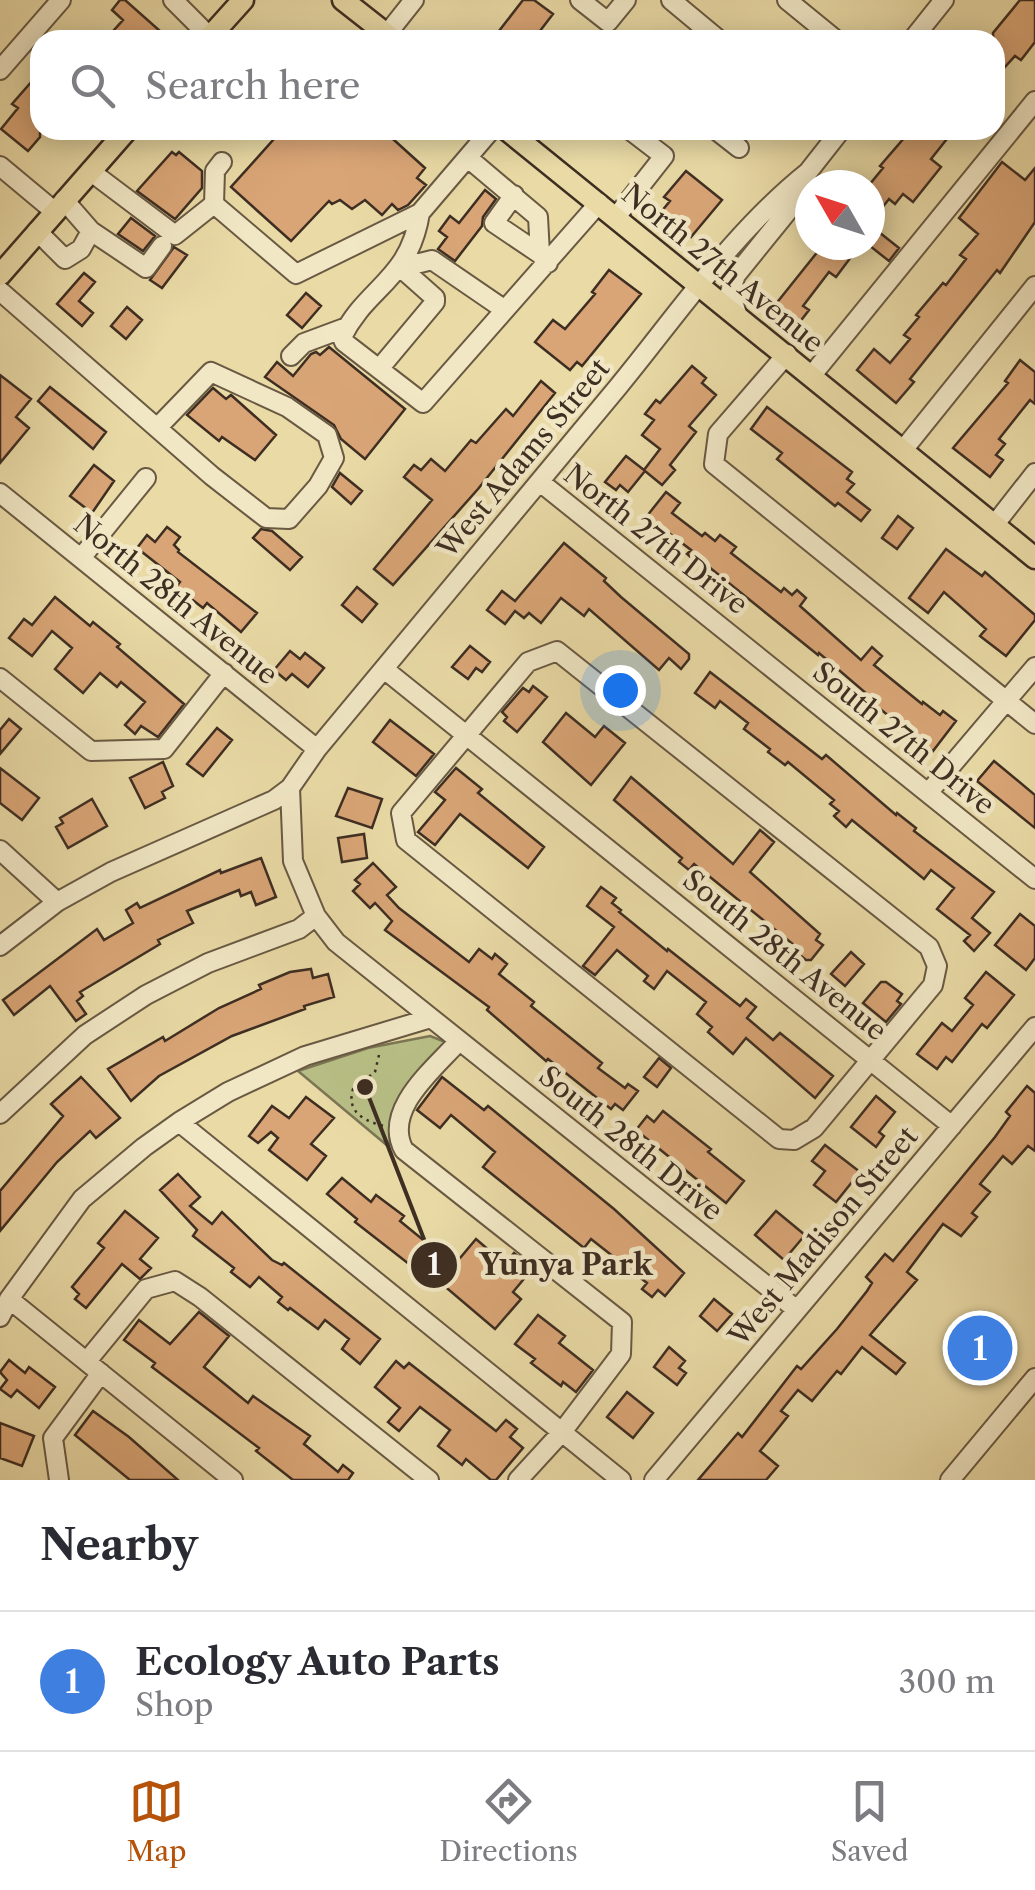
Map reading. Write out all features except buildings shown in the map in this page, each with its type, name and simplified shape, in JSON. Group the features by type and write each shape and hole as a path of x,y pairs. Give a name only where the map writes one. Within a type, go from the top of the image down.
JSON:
{"main road":[{"path":"215,30 243,0"},
{"path":"343,0 381,30"},
{"path":"0,275 117,140"},
{"name":"North 27th Avenue","path":"520,140 1035,558"}],"street":[{"path":"35,30 61,0"},
{"path":"173,0 201,30"},
{"path":"395,30 414,0"},
{"path":"580,0 607,30"},
{"path":"609,30 626,0"},
{"path":"671,0 707,30"},
{"path":"786,0 824,30"},
{"path":"920,30 944,0"},
{"path":"0,70 30,36"},
{"path":"1005,137 1035,100"},
{"path":"222,162 214,171 214,204 296,274 420,213 483,140"},
{"path":"616,217 664,156 643,140"},
{"path":"729,140 739,148"},
{"name":"West Adams Street","path":"810,170 833,140"},
{"path":"812,375 1003,140"},
{"path":"468,158 538,216 544,258"},
{"path":"0,166 146,268 162,246"},
{"path":"90,171 175,236 214,204"},
{"name":"West Adams Street","path":"0,946 57,902 111,872 251,812 290,788 317,749 700,285 774,200 795,183"},
{"path":"514,195 494,223 544,258"},
{"name":"West Adams Street","path":"737,314 731,284 795,197"},
{"path":"420,213 413,245 402,264 342,337 423,403 506,310 544,258 598,203"},
{"path":"37,232 65,259 81,249 91,231"},
{"path":"402,264 432,260 506,310"},
{"path":"379,369 436,298 402,264"},
{"path":"904,450 1035,286"},
{"path":"0,291 157,428 266,518 289,520 318,486 334,458 327,435 287,406 211,372 157,428"},
{"path":"291,356 304,343 347,327"},
{"path":"787,354 718,434 714,464 1035,724"},
{"path":"994,524 1035,473"},
{"path":"81,558 146,478"},
{"name":"North 27th Drive","path":"540,482 738,639"},
{"name":"North 28th Avenue","path":"0,493 317,749"},
{"name":"South 27th Drive","path":"738,639 1035,879"},
{"path":"557,651 929,946 938,966 933,985 872,1061 814,1128 794,1140 779,1138 420,854 406,840 401,813 528,662 557,651"},
{"path":"928,793 1035,666"},
{"path":"384,669 468,736"},
{"path":"0,678 92,751 164,749 224,672"},
{"name":"South 28th Avenue","path":"468,736 952,1126"},
{"name":"South 28th Drive","path":"290,788 293,861 316,916 336,942 796,1310"},
{"path":"0,850 44,886 57,902"},
{"path":"0,1114 85,1035 146,995 208,963 299,928 316,916"},
{"path":"0,1317 82,1199 144,1146 228,1092 300,1058 430,1018"},
{"name":"West Madison Street","path":"654,1480 1035,1026"},
{"path":"459,1041 400,1111 397,1138 404,1150 622,1322 621,1354 562,1432 518,1480"},
{"path":"179,1122 622,1480"},
{"path":"59,1480 53,1438 94,1367 146,1288 175,1281 429,1480"},
{"path":"9,1299 233,1480"},
{"path":"950,1480 1035,1378"}],"path":[{"path":"380,1048 374,1072 354,1090 351,1105 357,1114 398,1130"}],"green space":[{"path":"430,1036 448,1043 392,1122 389,1147 298,1071 368,1048"}],"place":[{"name":"Yunya Park","path":"365,1087"},
{"name":"Ecology Auto Parts","path":"980,1348"}]}
